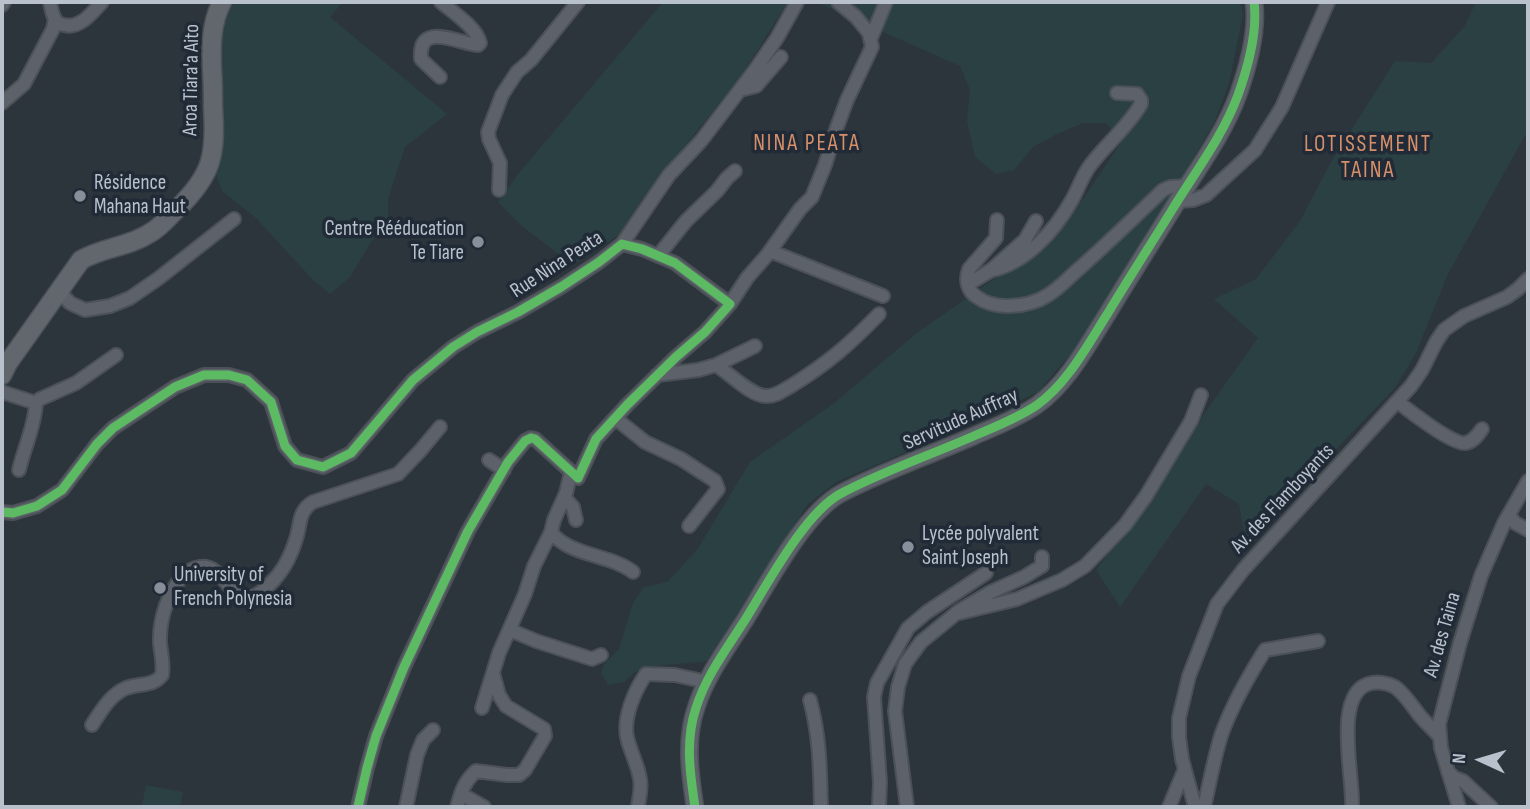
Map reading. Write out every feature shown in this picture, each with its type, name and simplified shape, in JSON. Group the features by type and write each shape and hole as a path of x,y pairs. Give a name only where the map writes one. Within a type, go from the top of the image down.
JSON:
{"main road":[{"name":"Aroa Tiara'a Aito","path":"2,375 81,260 91,254 133,242 152,232 187,199 209,169 215,136 211,48 215,17 222,2"}],"street":[{"path":"50,2 55,19 59,24 67,26 87,18 101,2"},
{"path":"440,77 421,59 420,52 426,41 443,35 474,45 480,43 474,30 441,2"},
{"path":"499,190 500,163 488,132 502,95 517,72 534,57 578,2"},
{"path":"622,244 669,175 701,141 740,90 777,38 797,2"},
{"path":"358,807 376,736 404,667 468,531 504,470 525,441 535,439 578,478 596,439 730,304 747,278 812,197 828,158 836,127 872,47 869,33 838,2"},
{"path":"871,38 886,2"},
{"name":"Servitude Auffray","path":"695,807 689,759 690,731 696,706 728,646 788,551 816,514 837,496 882,474 1014,419 1055,389 1099,326 1222,131 1248,63 1254,32 1254,2"},
{"path":"1177,201 1193,200 1206,195 1255,150 1282,107 1328,2"},
{"path":"2,103 24,84 53,29 55,19"},
{"path":"740,90 756,86 781,57"},
{"path":"989,271 999,270 1019,260 1037,246 1063,214 1086,170 1141,104 1137,94 1117,93"},
{"path":"658,256 686,221 735,171"},
{"path":"997,220 996,238 969,269 968,284 974,296 990,304 1030,303 1049,295 1163,190 1187,186"},
{"path":"59,291 71,303 85,310 110,306 130,298 234,219"},
{"path":"968,284 989,271 1025,240 1036,221"},
{"name":"Rue Nina Peata","path":"2,512 13,513 37,506 62,490 97,444 113,428 175,387 204,375 229,375 247,380 271,402 285,446 297,460 323,467 351,453 413,380 453,347 477,331 518,312 561,287 622,244 676,263 730,304"},
{"path":"770,251 883,296"},
{"name":"Av. des Flamboyants","path":"1195,807 1179,737 1179,718 1189,676 1217,604 1243,570 1398,402 1421,373 1444,330 1464,317 1507,297 1528,279"},
{"path":"716,365 756,394 767,397 777,394 838,354 879,314"},
{"path":"657,375 716,365 755,346"},
{"path":"19,470 36,403 75,383 116,355"},
{"path":"2,392 36,403"},
{"path":"955,614 1017,599 1062,580 1085,566 1122,528 1146,496 1191,421 1201,395"},
{"path":"1398,402 1455,442 1464,444 1473,440 1482,429"},
{"path":"613,420 620,422 645,442 681,458 715,481 718,489 689,526"},
{"path":"92,725 117,693 155,682 162,675 160,635 163,614 185,574 192,569 206,566 212,568 237,594 246,598 256,596 270,584 286,563 306,506 398,474 440,427"},
{"path":"489,460 504,470"},
{"path":"482,708 499,653 526,594 534,566 551,531 571,472"},
{"name":"Av. des Taina","path":"1459,807 1439,736 1439,724 1473,599 1487,561 1528,481"},
{"path":"564,497 573,508 576,520"},
{"path":"1509,515 1515,523 1528,530"},
{"path":"551,531 563,542 613,561 633,572"},
{"path":"907,807 895,711 905,664 921,642 955,614 1042,566 1042,557"},
{"path":"879,807 880,782 874,697 877,683 908,628 927,612 986,573"},
{"path":"510,630 592,659 601,655"},
{"path":"1204,807 1223,732 1243,684 1265,650 1318,641"},
{"path":"457,807 463,786 476,771 519,775 525,771 545,736 544,729 506,706 499,695 493,673"},
{"path":"638,807 640,778 626,733 636,688 646,674 707,682"},
{"path":"1352,807 1347,722 1352,699 1365,684 1372,682 1393,686 1439,736"},
{"path":"810,699 817,726 821,807"},
{"path":"406,807 422,740 433,730"},
{"path":"1169,807 1185,770"},
{"path":"1448,772 1463,781 1491,807"},
{"path":"461,794 484,807"}],"green space":[{"path":"230,2 343,2 330,17 447,114 405,147 388,199 388,221 374,237 350,277 330,294 312,279 256,218 222,191 215,172 217,29"},
{"path":"663,2 788,2 740,78 660,177 619,235 573,265 523,227 498,202 519,173"},
{"path":"816,2 1240,2 1243,14 1229,84 1214,123 1168,203 1080,343 1038,392 836,482 808,504 707,661 646,667 624,682 608,685 601,673 605,663 619,649 633,603 644,587 667,582 697,550 750,462 833,404 918,332 994,279 1040,251 1079,205 1122,141 1106,123 1083,123 1033,147 1014,170 996,174 975,157 967,121 970,90 960,66"},
{"path":"1476,2 1528,2 1528,130 1447,276 1416,353 1395,388 1246,542 1239,504 1206,484 1120,607 1096,570 1159,485 1204,414 1258,338 1214,299 1256,279 1300,221 1331,162 1395,61 1431,63 1464,27"},
{"path":"146,785 183,792 180,807 142,806"}],"cycle path":[{"path":"695,807 690,770 690,732 700,696 787,551 813,517 840,494 1015,418 1037,405 1058,386 1085,350 1225,125 1249,61 1255,25 1254,2"},
{"path":"2,512 13,513 37,506 62,490 97,444 113,428 175,387 204,375 229,375 247,380 271,402 285,446 297,460 323,467 351,453 413,380 453,347 561,287 622,244 675,263 730,304 596,439 578,478 531,438 525,441 508,462 468,531 404,667 376,736 358,807"}],"place":[{"name":"Résidence Mahana Haut","path":"80,196"},
{"name":"Centre Rééducation Te Tiare","path":"478,242"},
{"name":"Lycée polyvalent Saint Joseph","path":"908,547"},
{"name":"University of French Polynesia","path":"160,588"}],"district":[{"name":"NINA PEATA","path":"807,144"},
{"name":"LOTISSEMENT TAINA","path":"1368,158"}]}
